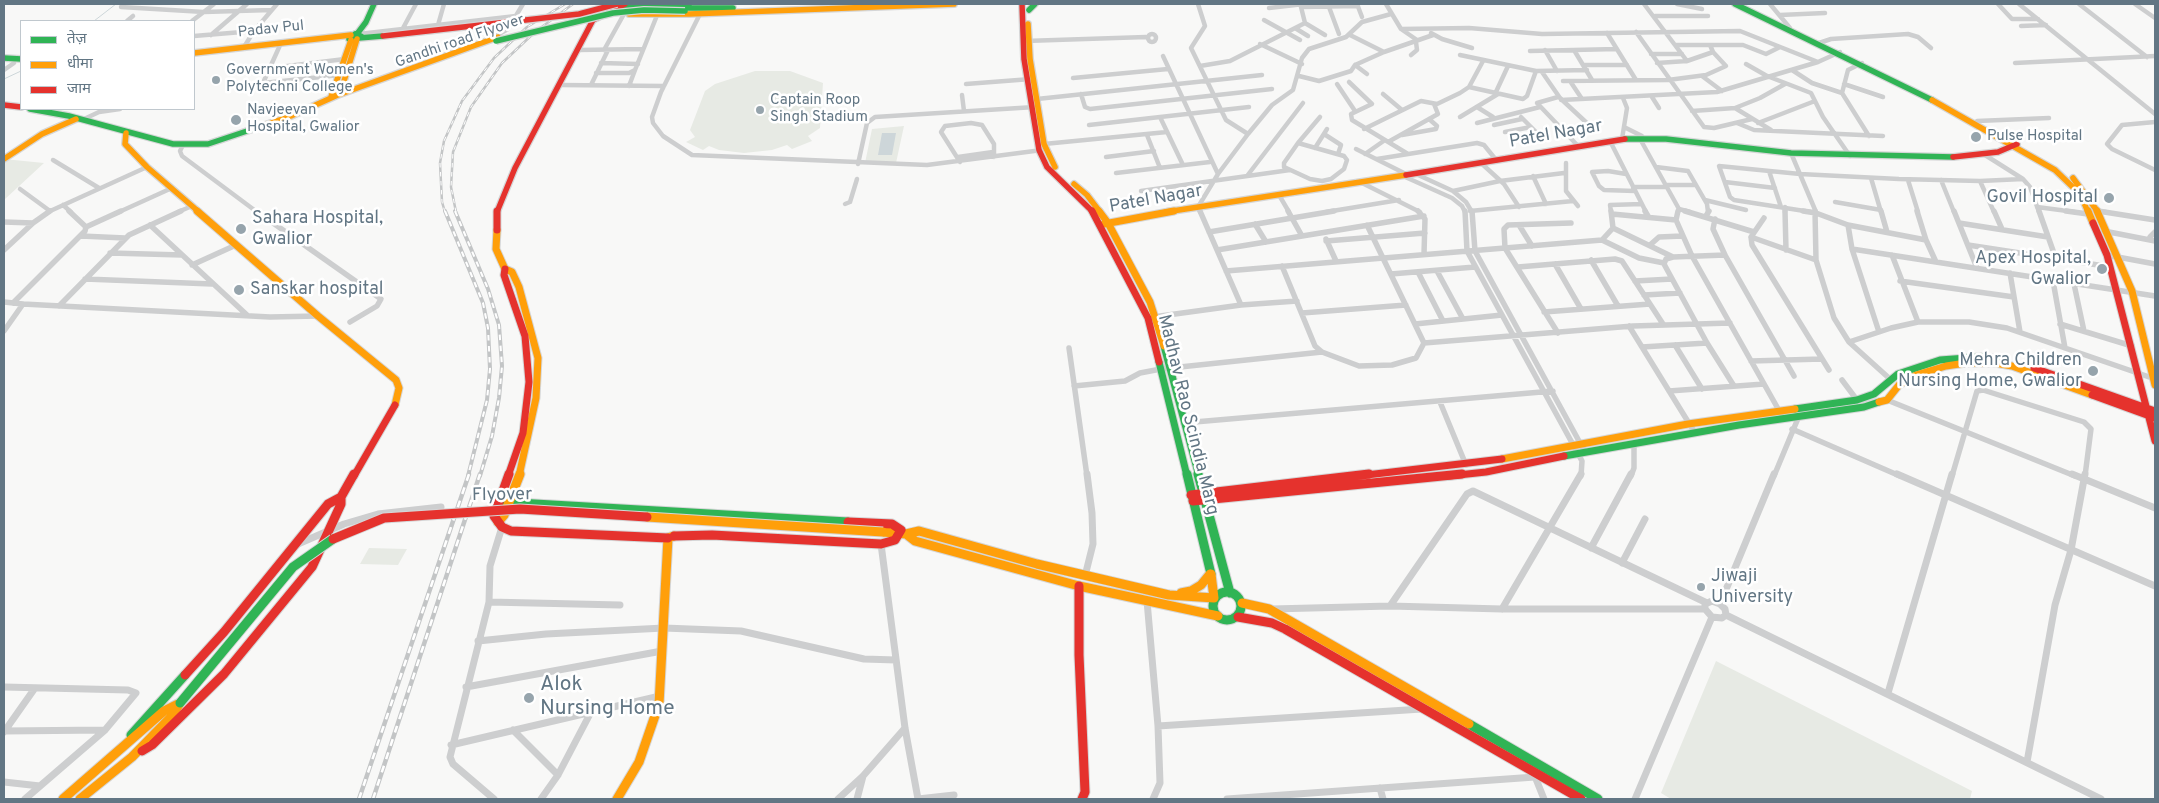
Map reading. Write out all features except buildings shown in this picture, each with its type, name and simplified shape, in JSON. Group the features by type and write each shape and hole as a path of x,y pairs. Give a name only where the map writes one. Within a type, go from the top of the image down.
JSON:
{"main road":[{"path":"331,97 355,37 366,22 374,4"},
{"path":"619,6 658,13 712,4 722,7"},
{"path":"897,4 787,8 619,6 593,20 500,200 497,212 496,249 505,269 504,275 517,308 525,336 529,382 523,433 494,516 500,524 522,532 668,538 677,535 712,535 880,544 895,540 903,534"},
{"path":"693,8 738,12 954,4"},
{"name":"Madhav Rao Scindia Marg","path":"1022,4 1030,79 1047,166 1105,224 1152,317 1165,368 1214,598"},
{"path":"1029,7 1035,4"},
{"path":"1735,4 1924,96 2071,176 2083,188 2097,210 2132,291 2155,381"},
{"path":"1742,4 1817,43"},
{"name":"Padav Pul","path":"195,53 579,14 619,6"},
{"name":"Madhav Rao Scindia Marg","path":"1026,41 1029,7"},
{"name":"Gandhi road Flyover","path":"291,116 516,32 616,10 693,8"},
{"path":"340,94 355,37"},
{"name":"Padav Pul","path":"195,57 281,44"},
{"path":"4,58 15,61"},
{"path":"1860,64 1928,94 2015,145 2065,177 2080,194 2111,267 2150,414 2155,441"},
{"name":"Gandhi road Flyover","path":"340,94 354,92"},
{"path":"196,144 340,94"},
{"path":"35,110 183,145 208,144 291,116 340,94"},
{"path":"4,105 20,107"},
{"path":"4,159 42,134 79,119"},
{"path":"80,799 132,757 152,745 224,674 312,567 341,504 341,497 397,402 399,388 396,380 373,359 318,316 147,167 127,147 126,133"},
{"name":"Patel Nagar","path":"1105,224 1279,195 1327,184 1360,182 1409,175 1641,137 1790,153 1850,156 1967,157 1985,155 2015,145"},
{"path":"127,147 139,140 150,138"},
{"path":"500,524 528,443 536,398 538,358 519,287 512,272 505,269"},
{"path":"1202,497 1466,465 1573,446 1582,450 1634,444 1695,433 1856,400 1874,394 1887,381 1924,364 1940,360 2004,359 2023,364 2150,414"},
{"path":"1192,498 1454,476 1582,450 1688,424 1782,415 1798,416 1864,407 1886,400 1905,381 1931,370 1982,360"},
{"name":"Madhav Rao Scindia Marg","path":"1165,368 1183,423 1230,593"},
{"path":"1887,381 1895,390"},
{"path":"2150,414 2155,411"},
{"path":"63,799 120,751 138,726 224,632 328,504 341,497"},
{"path":"500,502 892,524 898,526 903,534 915,541 1079,586 1218,616 1228,620 1238,617 1269,622 1581,799"},
{"name":"Flyover","path":"132,757 172,716 180,703 293,566 335,537 384,518 452,512 529,510 903,534 919,531 1037,564 1169,596 1214,598"},
{"path":"617,799 638,762 648,737 660,696 668,538"},
{"path":"1169,596 1191,591 1201,585 1210,574"},
{"path":"1079,586 1079,655 1085,792 1082,799"},
{"path":"1218,616 1211,608 1214,598 1221,593 1230,593 1242,603 1271,610 1598,799"},
{"path":"1238,617 1243,608 1242,603"},
{"path":"1269,622 1271,610"},
{"name":"Flyover","path":"120,751 140,735 164,711 180,703"}],"street":[{"path":"172,9 179,4"},
{"path":"193,20 214,4"},
{"path":"211,35 247,4"},
{"path":"244,47 254,31 277,4"},
{"path":"402,30 416,4"},
{"path":"438,25 444,4"},
{"path":"340,94 353,87 502,33 508,29 523,4"},
{"path":"1198,4 1205,26 1191,45 1221,110 1230,124 1248,134"},
{"path":"1386,4 1401,29 1417,41"},
{"path":"1644,4 1655,16 1687,61"},
{"path":"1677,4 1702,9"},
{"path":"1770,4 1790,28"},
{"path":"1998,4 2012,19 2038,19"},
{"path":"2019,4 2155,114"},
{"path":"2079,4 2148,57"},
{"path":"2135,4 2155,18"},
{"path":"1269,8 1304,5 1329,7 1358,5 1362,17"},
{"path":"1304,5 1305,23"},
{"path":"591,85 606,50 619,6"},
{"path":"121,7 204,12 272,10"},
{"path":"1329,7 1340,34"},
{"path":"693,8 652,117 653,123 663,136 692,155 858,164 927,165 1043,148 1073,140 1082,142 1167,132"},
{"path":"629,86 658,13"},
{"path":"1780,15 1825,13"},
{"path":"1242,305 1198,207 1218,174 1248,134 1272,105 1293,90 1299,76 1302,58 1309,49 1350,35 1355,26 1362,22 1391,14"},
{"path":"128,20 133,16"},
{"path":"355,37 516,16"},
{"path":"1655,16 1708,16"},
{"path":"1264,20 1300,40"},
{"path":"1200,66 1230,60 1305,23"},
{"path":"1305,23 1325,35"},
{"path":"2021,26 2046,25"},
{"path":"1295,28 1308,36"},
{"path":"1401,29 1469,28 1542,34 1740,31 1818,62"},
{"path":"1429,29 1433,35 1472,48"},
{"path":"195,36 254,31"},
{"path":"1636,32 1668,80 1701,124 1709,128 1752,119"},
{"path":"1607,33 1636,80"},
{"path":"1817,43 1831,39 1908,34 1918,37 1932,48"},
{"path":"1350,35 1384,52"},
{"path":"1299,76 1319,81 1351,71 1355,65 1384,52 1433,35"},
{"path":"1026,41 1146,37"},
{"path":"1411,55 1417,50 1417,41"},
{"path":"281,44 264,84 340,75"},
{"path":"1260,44 1302,64"},
{"path":"1563,80 1668,80 1702,76 1726,66 1713,52 1710,45"},
{"path":"1675,46 1747,46 1766,54 1780,47"},
{"path":"578,50 643,49"},
{"path":"1530,51 1617,49"},
{"path":"1544,50 1557,71"},
{"path":"1574,50 1592,80"},
{"path":"1657,63 1687,61 1713,52"},
{"path":"1579,147 1537,102 1560,98 1681,96 1722,91 1818,62 1839,53"},
{"path":"1651,54 1682,54"},
{"path":"1460,55 1542,72 1627,66"},
{"path":"1163,56 1210,162 1218,174"},
{"path":"2015,63 2155,56"},
{"path":"271,68 345,60"},
{"path":"1434,104 1469,87 1483,60"},
{"path":"4,70 15,61"},
{"path":"601,63 638,64"},
{"path":"1746,64 1767,76 1811,93 1835,135 1850,156"},
{"path":"1842,93 1848,70 1860,64"},
{"path":"1355,65 1367,74"},
{"path":"1460,117 1496,94 1508,66"},
{"path":"1073,78 1168,69"},
{"path":"596,73 630,73 635,70"},
{"path":"1792,70 1812,83 1842,93 1869,136"},
{"path":"1469,87 1520,100 1526,98 1536,71"},
{"path":"1542,72 1560,98 1589,125"},
{"path":"858,164 867,123 871,118 1036,105 1081,94 1262,75"},
{"path":"1702,76 1722,91"},
{"path":"966,84 1030,79"},
{"path":"1570,80 1582,99"},
{"path":"1349,82 1372,104 1355,111 1350,116 1364,129 1408,154"},
{"path":"1337,84 1355,111"},
{"path":"1692,111 1735,108 1760,98 1785,84"},
{"path":"1844,84 1883,97"},
{"path":"560,85 664,86"},
{"path":"1081,94 1085,107 1090,109 1272,89"},
{"path":"1383,94 1402,110"},
{"path":"962,95 964,111"},
{"path":"1652,97 1659,108"},
{"path":"1622,139 1627,106 1623,98"},
{"path":"1364,129 1423,100 1434,104 1439,113 1365,154"},
{"path":"1758,123 1815,102"},
{"path":"1247,176 1303,103"},
{"path":"1089,125 1249,107"},
{"path":"1476,107 1493,117"},
{"path":"1477,123 1493,117 1540,107"},
{"path":"1735,108 1773,131"},
{"path":"79,119 113,110"},
{"path":"1516,112 1536,132"},
{"path":"1160,117 1184,165"},
{"path":"1298,143 1346,158 1344,169 1327,184 1310,179 1284,167 1284,163 1298,143 1320,117"},
{"path":"1976,122 2049,118"},
{"path":"1494,125 1522,119"},
{"path":"1400,134 1436,129 1437,126 1429,120"},
{"path":"2155,122 2122,125 2107,144 2112,149 2155,170"},
{"path":"959,159 941,132 944,126 971,123 982,126 994,144 994,154"},
{"path":"1737,123 1748,129 1883,136"},
{"path":"1624,126 1641,137 1679,209 1676,220 1692,256 1782,415"},
{"path":"1504,132 1531,127"},
{"path":"1315,148 1326,132 1341,145 1342,149 1338,154"},
{"path":"1147,135 1160,168"},
{"path":"1610,141 1648,216"},
{"path":"1377,159 1477,143 1484,145 1497,161"},
{"path":"183,145 180,151 182,156 190,163 314,254 380,299 377,306 350,322"},
{"path":"1356,149 1452,198 1462,206 1465,211 1467,252 1573,446"},
{"path":"1106,157 1154,151"},
{"path":"1790,153 1816,213 1816,260 1834,318 1849,342 1887,381"},
{"path":"1985,155 2023,179 2030,187 2056,259"},
{"path":"53,160 99,188"},
{"path":"1116,173 1210,162"},
{"path":"1481,163 1500,181 1519,207"},
{"path":"1566,163 1564,173 1566,190 1578,206"},
{"path":"1926,240 1848,225 1816,213 1734,200 1730,197 1719,166 1800,174 1908,180 1980,181 2023,179"},
{"path":"4,250 33,222 50,211 147,167"},
{"path":"1656,168 1685,169 1705,200 1708,207 1706,216"},
{"path":"1141,192 1290,170"},
{"path":"1626,174 1608,171 1592,172 1599,186 1604,190 1696,185"},
{"path":"1769,171 1783,207 1786,250"},
{"path":"1453,192 1500,181 1564,173"},
{"path":"1409,175 1453,192 1466,202 1472,211 1475,251 1553,391 1582,450 1582,476 1502,609"},
{"path":"1533,176 1546,204"},
{"path":"1871,178 1887,232"},
{"path":"845,204 850,202 857,179"},
{"path":"1908,180 1926,240 1936,262"},
{"path":"1942,180 1977,268"},
{"path":"1980,181 2002,229"},
{"path":"1360,182 1418,210 1424,216 1424,254"},
{"path":"1725,182 1775,188"},
{"path":"13,303 81,236 86,227 172,188"},
{"path":"20,189 50,211"},
{"path":"1279,195 1302,236"},
{"path":"1208,232 1399,200"},
{"path":"1705,200 1746,210"},
{"path":"1465,211 1573,201"},
{"path":"1835,202 1881,210"},
{"path":"1602,240 1613,228 1610,204 1642,204"},
{"path":"63,205 86,227"},
{"path":"60,306 124,238 192,206"},
{"path":"2037,207 2097,210 2155,220"},
{"path":"1679,209 1715,218 1786,250 1816,260"},
{"path":"1612,214 1676,220"},
{"path":"1217,250 1424,216"},
{"path":"1715,218 1713,229 1725,255 1794,376"},
{"path":"1764,218 1753,234 1752,245 1829,370"},
{"path":"4,222 33,222"},
{"path":"1558,333 1505,248 1506,227 1519,224 1571,223"},
{"path":"1959,223 2048,237"},
{"path":"1255,224 1266,242"},
{"path":"1519,224 1532,246"},
{"path":"150,225 247,316"},
{"path":"1366,225 1424,343"},
{"path":"1848,225 1852,249 1879,332"},
{"path":"1613,228 1673,257"},
{"path":"2095,230 2153,240"},
{"path":"2153,240 2150,237 2155,232"},
{"path":"1323,233 1336,261"},
{"path":"1326,241 1425,233"},
{"path":"81,236 124,238"},
{"path":"1650,245 1659,237 1682,236"},
{"path":"1226,271 1602,240 1639,258 1664,263"},
{"path":"1968,244 2111,267"},
{"path":"192,265 236,245"},
{"path":"1852,249 2155,296"},
{"path":"110,253 182,255"},
{"path":"1664,263 1666,259 1673,257 1725,255"},
{"path":"1892,255 1900,281 1918,322"},
{"path":"2107,255 2155,264"},
{"path":"1518,267 1591,260 1615,259 1622,261 1663,324"},
{"path":"1591,260 1618,306"},
{"path":"1664,263 1707,342 1734,386"},
{"path":"1555,264 1581,309"},
{"path":"1282,266 1315,346 1322,352 1359,366 1392,365 1416,358 1424,343"},
{"path":"1391,274 1475,267"},
{"path":"1437,271 1463,319"},
{"path":"1418,272 1443,321"},
{"path":"2010,273 2020,332"},
{"path":"85,279 212,284"},
{"path":"1635,280 1672,279"},
{"path":"1900,281 2014,297"},
{"path":"2053,281 2065,348"},
{"path":"2074,284 2084,331"},
{"path":"1644,295 1680,294"},
{"path":"1152,317 1242,305 1297,301"},
{"path":"4,302 247,316 318,316"},
{"path":"4,331 23,309 23,304"},
{"path":"1544,312 1650,304"},
{"path":"1302,313 1406,305"},
{"path":"1415,324 1502,315"},
{"path":"1424,343 1523,337 1630,326 1696,322 1730,323"},
{"path":"1849,342 1918,322 1970,322 2020,332 2155,381"},
{"path":"2060,324 2132,346"},
{"path":"1630,326 1695,433"},
{"path":"1642,347 1707,342"},
{"path":"1675,345 1702,389"},
{"path":"1069,348 1092,513 1093,544 1085,576"},
{"path":"1074,386 1125,381 1140,373 1165,368 1322,352"},
{"path":"1751,361 1822,359"},
{"path":"1842,380 1856,400"},
{"path":"1669,391 1764,384"},
{"path":"1888,693 1964,433 1979,390 2084,422 2091,428 2084,481 2071,550 2055,605 2027,762"},
{"path":"1183,423 1553,391"},
{"path":"1886,400 1964,433 2155,508"},
{"path":"1440,402 1466,465"},
{"path":"1720,604 1798,416"},
{"path":"1792,429 2155,586"},
{"path":"1591,548 1630,478 1634,468 1634,444"},
{"path":"1390,606 1469,492 1478,493 1622,562 1706,606 1712,617"},
{"path":"296,544 329,530 378,514 441,507"},
{"path":"1622,562 1645,519"},
{"path":"494,799 453,764 450,757 466,687 489,602 490,566 500,524"},
{"path":"880,544 905,728 918,799 954,795"},
{"path":"1147,601 1158,726 1160,783 1153,799"},
{"path":"1271,610 1390,606 1502,609 1706,606 1712,601 1720,604 1725,609 1726,615"},
{"path":"489,602 620,605"},
{"path":"1726,615 2101,799"},
{"path":"1712,617 1722,618 1726,615"},
{"path":"1636,799 1712,617"},
{"path":"478,641 546,634 664,628 740,631 864,659 896,660"},
{"path":"466,687 662,651"},
{"path":"4,688 128,690 136,693 106,730 25,799"},
{"path":"4,731 35,688"},
{"path":"452,745 660,696"},
{"path":"1158,726 1422,709"},
{"path":"541,799 558,775 591,712"},
{"path":"838,799 863,776 905,728"},
{"path":"4,731 106,730"},
{"path":"513,730 558,775"},
{"path":"1227,799 1534,774 1544,799"},
{"path":"857,799 863,776"},
{"path":"4,782 40,786"},
{"path":"1380,788 1384,799"}],"shaded area":[{"name":"Captain Roop Singh Stadium","path":"755,71 790,71 823,83 820,128 808,136 812,141 792,149 787,145 772,150 744,153 719,150 709,146 703,150 686,142 695,137 690,130 705,91 715,84"},
{"path":"904,126 896,163 865,163 872,129"},
{"path":"882,133 896,133 892,155 878,155"},
{"path":"4,159 44,163 4,200"},
{"path":"369,548 407,549 398,565 360,564"},
{"path":"1716,661 1972,791 1970,799 1671,799 1661,793"}],"waterway":[{"path":"95,20 116,4"},
{"path":"4,79 20,71"}],"railway":[{"path":"445,212 442,202 440,163 444,141 462,101 494,58 527,27 565,4"},
{"path":"456,212 451,187 453,152 471,107 502,63 535,32 573,4"},
{"path":"445,211 483,303 488,328 490,369 487,400 468,476"},
{"path":"455,211 488,289 499,325 502,366 499,398 492,436 480,476"},
{"path":"359,799 469,474"},
{"path":"373,799 480,474"}],"traffic: fast":[{"path":"357,34 366,22 374,4"},
{"path":"1029,10 1035,4"},
{"path":"1735,4 1932,100"},
{"path":"621,7 689,5"},
{"path":"685,8 733,8"},
{"path":"496,41 613,13 644,10 685,11"},
{"path":"355,34 361,36 355,40 349,39 355,34"},
{"path":"359,38 383,36"},
{"path":"4,58 20,59"},
{"path":"36,110 69,116 173,144 208,144 259,127"},
{"path":"1625,139 1666,139 1791,153 1953,157"},
{"path":"1164,346 1230,593"},
{"path":"1795,409 1857,400 1874,394 1898,374 1940,360 1980,357 2004,359"},
{"path":"1159,362 1211,574"},
{"path":"1564,456 1739,425 1864,407 1879,402"},
{"path":"500,502 848,522"},
{"path":"180,703 293,567 333,539"},
{"path":"1227,592 1237,596 1241,606 1237,616 1227,620 1217,616 1213,606 1217,596 1227,592"},
{"path":"131,735 185,675"},
{"path":"1469,724 1598,799"}],"traffic: slow":[{"path":"629,14 689,14 954,4"},
{"path":"1028,24 1030,59 1044,144 1055,167"},
{"path":"195,53 351,35"},
{"path":"338,95 498,37"},
{"path":"259,127 291,116 340,94 357,39"},
{"path":"331,97 351,40"},
{"path":"1932,100 2055,170 2080,194 2093,223"},
{"path":"4,159 42,134 76,119"},
{"path":"126,133 125,144 147,167 318,316 396,380 399,388 395,405"},
{"path":"1104,224 1135,217 1406,175"},
{"path":"2073,178 2097,210 2132,291 2155,385"},
{"path":"1074,184 1087,195 1108,223 1150,302 1164,346"},
{"path":"497,230 496,249 505,269 512,272 519,287 538,358 536,398 528,443 518,480 504,515 498,522"},
{"path":"1879,402 1887,400 1899,385 1916,375 1946,366 1966,363 1995,363 2012,366 2092,395"},
{"path":"1502,459 1688,424 1795,409"},
{"path":"647,517 883,532"},
{"path":"883,532 906,534 919,531 1037,564 1169,595 1214,598 1211,574"},
{"path":"906,534 915,541 1079,586 1218,616"},
{"path":"617,799 639,762 659,704 668,538 674,536"},
{"path":"1181,593 1191,591 1201,585 1210,574"},
{"path":"1242,603 1269,609 1469,724"},
{"path":"63,799 164,711 180,703"},
{"path":"80,799 132,757 172,716 180,703"}],"traffic: jam":[{"path":"383,36 579,14 617,4"},
{"path":"497,230 497,212 515,168 593,20 625,4"},
{"path":"1022,4 1024,59 1039,150 1047,167 1095,214 1148,318 1159,362"},
{"path":"4,105 20,107"},
{"path":"1406,175 1625,139"},
{"path":"1953,157 1998,152 2017,144"},
{"path":"2093,223 2107,255 2155,441"},
{"path":"505,269 504,275 525,336 529,382 523,433 494,516 502,527 511,531 668,538"},
{"path":"2034,368 2155,411"},
{"path":"2092,395 2155,418"},
{"path":"185,675 224,632 328,504 341,497 395,405"},
{"path":"1193,501 1486,472 1564,456"},
{"path":"1191,495 1502,459"},
{"path":"142,751 152,745 224,674 312,567 341,504 341,497"},
{"path":"333,539 384,518 520,509 647,517"},
{"path":"674,536 712,535 881,544 895,540 901,530 892,524 848,522"},
{"path":"1079,586 1079,655 1085,792 1082,799"},
{"path":"1238,617 1272,623 1285,629 1581,799"}],"place":[{"name":"Government Women's Polytechni College","path":"216,80"},
{"name":"Captain Roop Singh Stadium","path":"760,110"},
{"name":"Navjeevan Hospital, Gwalior","path":"236,120"},
{"name":"Pulse Hospital","path":"1976,137"},
{"name":"Govil Hospital","path":"2109,198"},
{"name":"Sahara Hospital, Gwalior","path":"241,229"},
{"name":"Apex Hospital, Gwalior","path":"2102,269"},
{"name":"Sanskar hospital","path":"239,290"},
{"name":"Mehra Children Nursing Home, Gwalior","path":"2093,371"},
{"name":"Jiwaji University","path":"1701,587"},
{"name":"Alok Nursing Home","path":"529,698"}]}
